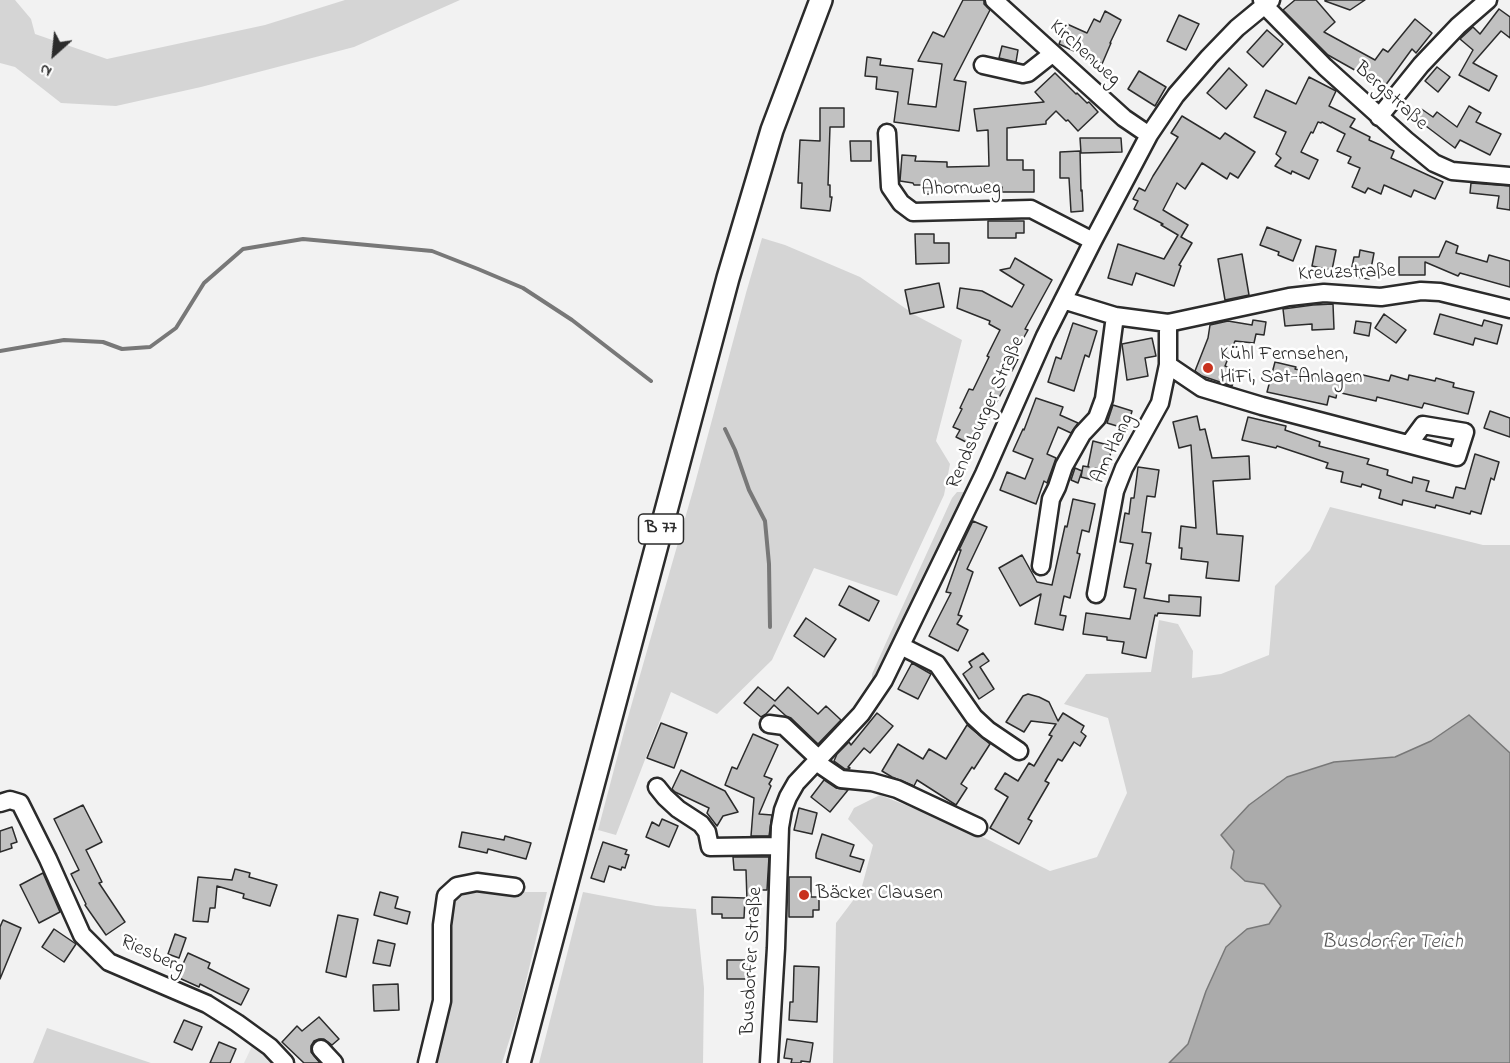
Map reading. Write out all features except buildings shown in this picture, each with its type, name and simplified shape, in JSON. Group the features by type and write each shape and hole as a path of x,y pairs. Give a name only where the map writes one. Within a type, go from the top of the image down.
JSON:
{"main road":[{"name":"B 77","path":"519,1063 728,278 772,130 821,0"}],"street":[{"name":"Kirchenweg","path":"994,0 1124,118 1149,135"},
{"path":"1379,117 1428,57 1458,26 1488,0"},
{"name":"Bergstraße","path":"1266,2 1325,67 1379,117 1434,163 1452,171 1510,176"},
{"name":"Rendsburger Straße","path":"779,854 780,827 788,797 796,783 867,707 884,680 984,474 1045,336 1149,135 1176,95 1193,75 1237,28 1266,2"},
{"path":"983,65 1023,75 1052,54"},
{"name":"Ahornweg","path":"887,133 890,187 901,203 913,212 1031,209 1093,241"},
{"name":"Kreuzstraße","path":"1063,300 1116,316 1168,323 1289,297 1324,293 1381,297 1421,291 1440,292 1510,309"},
{"path":"1041,566 1051,499 1064,466 1082,435 1097,418 1104,399 1116,316"},
{"name":"Am Hang","path":"1096,594 1115,491 1124,468 1160,403 1168,365 1168,323"},
{"path":"1168,365 1202,388 1410,444"},
{"path":"901,646 937,664 974,717 987,730 1019,751"},
{"path":"769,724 784,726 818,761 841,779 873,782 897,789 978,827"},
{"path":"657,788 678,809 701,824 707,832 710,847 779,854"},
{"name":"Riesberg","path":"0,803 10,800 20,803 82,935 109,962 207,1004 270,1047 285,1063"},
{"name":"Busdorfer Straße","path":"769,1063 779,854"},
{"path":"428,1063 442,1000 442,925 446,896 458,886 477,882 514,887"},
{"path":"321,1049 334,1063"}],"shaded area":[{"path":"0,0 15,0 31,19 35,34 107,59 265,25 345,0 460,0 354,47 201,87 116,106 61,103 15,67 0,63"},
{"path":"762,238 785,245 860,277 915,315 962,340 936,441 950,464 944,495 897,596 814,568 772,660 717,714 671,692 616,835 598,830"},
{"path":"957,492 967,492 899,639 872,685 872,674 952,498"},
{"path":"1330,507 1483,545 1510,545 1510,753 1469,715 1431,741 1395,757 1334,762 1234,851 1245,881 1264,884 1281,905 1269,924 1247,929 1206,991 1188,1044 1169,1063 833,1063 836,923 861,890 873,845 848,819 854,808 880,795 969,830 1050,871 1097,857 1127,793 1108,718 1064,704 1086,674 1151,672 1159,620 1178,624 1193,651 1192,678 1221,674 1269,655 1275,586 1310,550"},
{"path":"483,889 547,892 520,1007 502,1063 433,1063 452,913 457,898"},
{"path":"583,892 656,906 696,909 704,988 703,1063 539,1063"},
{"path":"47,1028 151,1063 33,1063"},
{"path":"254,1042 276,1063 244,1063"}],"water":[{"name":"Busdorfer Teich","path":"1469,715 1510,753 1510,1063 1169,1063 1188,1044 1206,991 1226,947 1247,929 1269,924 1281,906 1264,884 1245,881 1231,868 1234,851 1221,835 1249,805 1287,777 1334,762 1395,757 1431,741"}],"waterway":[{"path":"0,351 64,340 103,342 122,349 150,347 176,328 204,283 243,249 303,239 432,251 478,269 523,288 572,320 651,381"},
{"path":"725,429 749,490 765,521 769,564 770,627"}],"place":[{"name":"Kühl Fernsehen, HiFi, Sat-Anlagen","path":"1208,368"},
{"name":"Bäcker Clausen","path":"804,895"}]}
